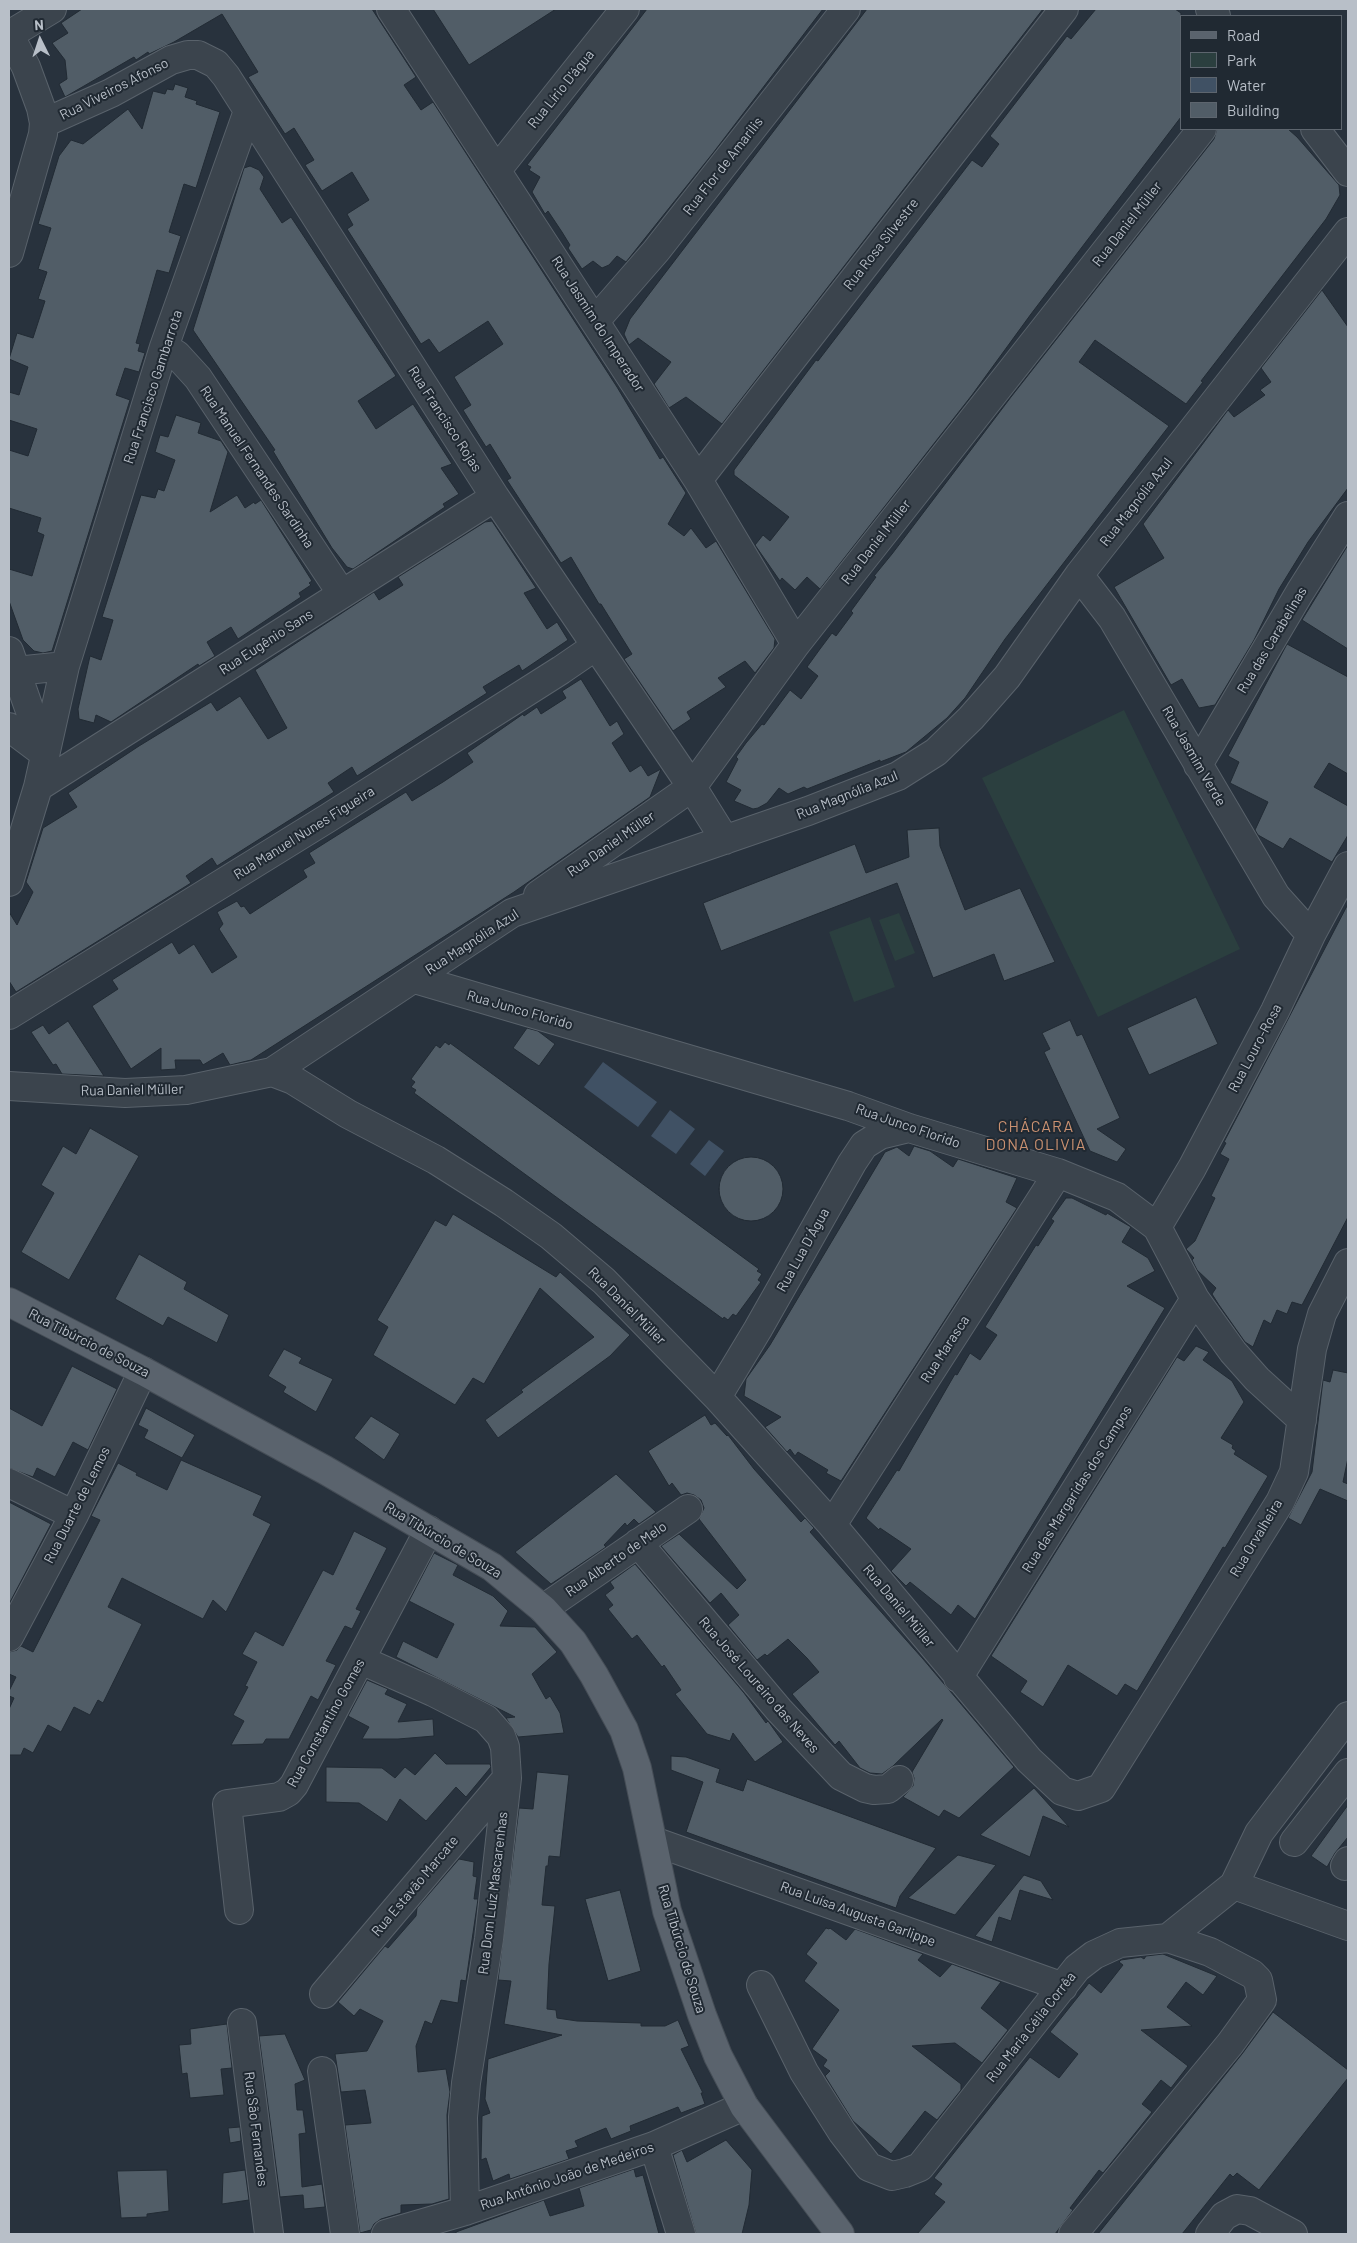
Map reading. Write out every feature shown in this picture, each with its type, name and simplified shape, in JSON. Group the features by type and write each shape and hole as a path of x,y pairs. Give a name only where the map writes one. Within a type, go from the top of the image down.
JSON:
{"main road":[{"name":"Rua Tibúrcio de Souza","path":"9,1302 143,1371 325,1470 429,1530 492,1568 543,1609 573,1642 594,1675 624,1730 637,1768 667,1911 718,2056 744,2106 840,2234"}],"street":[{"path":"44,124 41,108 26,67 9,35 52,9"},
{"name":"Rua Jasmim do Imperador","path":"391,9 596,320 698,480 796,644"},
{"name":"Rua Lírio D'água","path":"497,170 626,9"},
{"name":"Rua Flor de Amarilis","path":"596,320 656,251 846,9"},
{"name":"Rua Rosa Silvestre","path":"698,480 1064,9"},
{"name":"Rua Viveiros Afonso","path":"9,253 44,134 44,124 111,93 171,60 188,55 198,55"},
{"name":"Rua Francisco Rojas","path":"198,55 216,64 226,76 495,496 692,787 725,840"},
{"name":"Rua Francisco Gambarrota","path":"9,882 38,787 65,666 164,347 248,111"},
{"name":"Rua Daniel Müller","path":"512,913 692,787 796,644 1201,130"},
{"path":"1316,130 1348,172"},
{"name":"Rua Magnólia Azul","path":"272,1072 512,913 808,811 898,776 936,752 972,718 1007,677 1079,575 1348,232"},
{"name":"Rua Manuel Fernandes Sardinha","path":"164,347 177,355 198,378 342,594"},
{"name":"Rua Eugênio Sans","path":"38,787 495,496"},
{"name":"Rua das Carabelinas","path":"1198,765 1300,592 1348,516"},
{"name":"Rua Jasmim Verde","path":"1079,575 1112,618 1276,896 1311,935"},
{"name":"Rua Manuel Nunes Figueira","path":"9,1015 328,818 596,646"},
{"path":"45,754 11,666 65,666"},
{"path":"9,727 45,754"},
{"name":"Rua Louro-Rosa","path":"1157,1227 1192,1168 1275,1011 1311,935 1348,866"},
{"name":"Rua Junco Florido","path":"415,979 848,1106 909,1128 1058,1173 1116,1198 1157,1227 1196,1299 1233,1352 1257,1379 1302,1420"},
{"name":"Rua Daniel Müller","path":"9,1086 125,1093 186,1090 272,1072 293,1080 348,1114 436,1160 551,1236 604,1281 718,1397 832,1525 958,1678 1029,1760 1062,1791 1078,1796 1101,1788"},
{"name":"Rua Lua D´Água","path":"718,1397 864,1145 880,1135 909,1128"},
{"name":"Rua Marasca","path":"832,1525 1058,1173"},
{"name":"Rua Orvalheira","path":"1101,1788 1280,1502 1294,1472 1312,1349 1322,1314 1348,1263"},
{"name":"Rua das Margaridas dos Campos","path":"958,1678 1196,1299"},
{"name":"Rua Duarte de Lemos","path":"9,1637 74,1515 143,1371"},
{"path":"9,1483 74,1515"},
{"name":"Rua Alberto de Melo","path":"543,1609 688,1509"},
{"name":"Rua Constantino Gomes","path":"240,1910 227,1804 279,1797 288,1792 361,1660 429,1530"},
{"name":"Rua José Loureiro das Neves","path":"638,1543 779,1710 841,1776 865,1788 874,1790 888,1788 899,1780"},
{"name":"Rua Dom Luíz Mascarenhas","path":"361,1660 433,1692 486,1719 497,1731 505,1747 507,1778 488,1939 466,2084 463,2117 465,2211"},
{"path":"1168,1938 1234,1885 1258,1833 1348,1716"},
{"path":"1294,1842 1348,1773"},
{"name":"Rua Estavão Marcate","path":"324,1994 507,1778"},
{"name":"Rua Luísa Augusta Garlippe","path":"653,1842 1062,1987"},
{"path":"1234,1885 1348,1926"},
{"name":"Rua Maria Célia Corrêa","path":"762,1985 804,2072 842,2132 869,2167 892,2176 920,2167 1077,1968 1094,1955 1120,1943 1168,1938 1210,1952 1252,1974 1258,1980 1262,2000 1230,2044 1073,2234"},
{"name":"Rua São Fernandes","path":"242,2023 269,2234"},
{"path":"322,2071 345,2234"},
{"name":"Rua Antônio João de Medeiros","path":"386,2234 465,2211 654,2146 744,2106"},
{"path":"654,2146 681,2234"},
{"path":"1210,2234 1224,2216 1237,2209 1250,2211 1293,2234"}],"green space":[{"path":"1124,710 1240,949 1098,1017 982,778"},
{"path":"899,913 915,953 895,961 879,920"},
{"path":"870,917 895,987 854,1002 829,932"}],"water":[{"path":"603,1062 657,1102 638,1127 584,1087"},
{"path":"670,1110 695,1129 676,1154 651,1136"},
{"path":"709,1140 724,1151 705,1176 690,1164"}],"building":[{"path":"82,9 372,9 416,77 404,85 421,110 433,102 617,387 660,459 663,457 686,493 668,524 684,536 691,528 706,548 716,541 775,639 774,648 755,673 745,661 718,678 726,687 687,712 691,719 673,731 624,659 632,654 571,557 561,563 507,480 511,478 490,444 486,447 463,410 471,405 454,377 503,344 488,321 439,353 429,339 421,344 347,229 353,225 347,214 369,200 352,172 322,191 305,165 314,160 294,128 285,134 248,77 258,72 222,14 174,42 149,54 148,52 136,60 134,57 65,97 59,84 67,79 65,60 52,43 68,33 61,23"},
{"path":"433,9 556,9 469,65"},
{"path":"647,9 823,9 713,153 626,262 617,256 609,265 602,268 593,261 582,269 568,248 570,245 562,232 548,211 545,214 532,192 540,177 529,170 531,167 527,165"},
{"path":"867,9 1043,9 722,424 686,397 669,408 654,384 671,362 638,338 629,345 624,334 630,319"},
{"path":"1096,9 1175,9 1181,13 1180,118 1031,314 972,395 820,589 807,577 795,590 782,578 780,581 755,545 763,535 770,541 789,517 734,475 734,470 816,360 818,361 972,160 982,167 999,144 990,136 1067,36 1071,39"},
{"path":"175,84 188,88 185,97 197,101 196,104 220,112 196,188 184,184 169,232 181,236 169,273 157,270 136,343 140,344 138,351 145,353 139,372 125,368 116,395 130,400 52,651 43,653 34,651 23,640 9,601 9,569 32,576 44,535 37,532 41,518 9,508 9,450 28,456 37,429 9,420 9,392 19,395 28,367 9,359 17,333 33,338 45,301 38,299 47,272 38,269 51,228 38,224 59,156 71,140 83,144 128,109 142,129 153,91 165,94 167,89 173,90"},
{"path":"1217,130 1289,130 1339,185 1340,195 1326,219 1201,381 1203,382 1186,404 1095,340 1079,362 1169,426 1005,639 965,698 947,718 906,752 880,762 880,760 807,789 804,787 788,794 779,788 767,803 758,808 753,809 734,801 741,790 726,782 738,759 736,757 746,743 762,724 764,725 790,690 801,699 818,676 807,667 820,649 832,633 836,636 853,613 851,611 876,577 874,576 1011,397 1214,139"},
{"path":"250,166 259,170 264,177 260,189 282,223 291,217 396,376 358,401 376,429 413,404 452,464 441,468 459,494 443,504 445,507 353,569 347,567 332,548 273,451 275,450 193,330 244,168"},
{"path":"1322,290 1348,327 1348,488 1308,542 1279,589 1254,640 1215,705 1199,708 1182,679 1171,685 1114,587 1164,558 1143,524 1228,410 1234,417 1265,395 1260,390 1271,382 1261,368"},
{"path":"176,415 201,423 198,433 221,441 228,452 210,512 237,495 245,508 261,500 312,581 309,583 311,585 299,593 301,597 238,639 231,627 207,642 215,656 199,666 198,664 111,722 96,715 94,723 79,719 78,709 90,656 101,660 113,620 102,617 141,495 155,498 158,489 164,491 175,460 155,452 160,435 168,437"},
{"path":"492,521 536,588 524,593 547,629 557,622 568,640 522,671 519,665 483,687 487,693 357,776 352,767 328,783 334,792 217,866 212,858 186,876 191,883 16,992 9,981 9,912 17,925 33,892 26,882 43,828 77,807 68,793 139,746 211,702 217,711 240,696 268,739 287,728 255,670 374,592 379,600 403,585 398,577 485,522"},
{"path":"1348,545 1348,649 1302,620"},
{"path":"1287,644 1348,677 1348,774 1329,763 1314,787 1348,806 1348,835 1332,862 1290,838 1283,849 1258,835 1255,830 1268,802 1230,783 1239,762 1228,756"},
{"path":"581,679 610,726 617,721 624,734 612,743 630,772 641,765 648,776 661,769 650,797 514,892 251,1060 230,1065 223,1053 203,1065 200,1060 175,1060 176,1069 161,1070 161,1048 131,1069 92,1006 118,989 112,980 172,942 179,954 194,944 212,973 237,957 219,929 223,924 217,912 237,901 250,914 307,877 303,870 315,863 309,853 406,792 412,801 443,782 473,762 467,753 523,714 524,716 537,707 541,714 566,698 562,691"},
{"path":"939,828 940,846 965,910 1020,888 1055,962 1004,981 994,954 933,978 897,883 721,951 703,903 855,844 866,873 909,857 907,830"},
{"path":"1348,904 1348,1217 1302,1305 1292,1302 1287,1314 1277,1310 1271,1324 1264,1320 1253,1347 1245,1342 1219,1305 1212,1294 1216,1288 1197,1270 1192,1260 1194,1258 1186,1249 1195,1241 1215,1198 1211,1196 1229,1159 1220,1154 1226,1143 1224,1142"},
{"path":"1196,997 1218,1044 1149,1075 1127,1028"},
{"path":"1070,1020 1077,1036 1082,1034 1120,1118 1097,1129 1126,1149 1117,1162 1090,1151 1044,1052 1050,1049 1042,1033"},
{"path":"68,1021 104,1076 62,1074 56,1064 53,1065 31,1032 43,1025 49,1034"},
{"path":"527,1028 538,1031 555,1044 539,1066 513,1048"},
{"path":"445,1042 449,1045 450,1043 759,1269 757,1271 762,1274 758,1280 761,1282 736,1316 733,1314 728,1320 724,1317 723,1319 414,1093 416,1090 411,1087 415,1082 411,1079 436,1045 440,1048"},
{"path":"90,1128 139,1156 69,1280 21,1252 54,1193 41,1185 63,1146 76,1154"},
{"path":"914,1146 930,1151 953,1167 958,1159 1017,1178 1006,1202 1017,1208 841,1481 826,1473 828,1470 798,1452 795,1456 790,1449 787,1452 765,1427 781,1417 744,1396 746,1379 770,1345 885,1152 897,1147 909,1156"},
{"path":"751,1157 769,1163 777,1171 783,1189 777,1207 769,1215 751,1221 733,1215 725,1207 719,1189 725,1171 733,1163"},
{"path":"1066,1198 1072,1198 1106,1215 1107,1213 1131,1227 1122,1242 1148,1258 1155,1271 1127,1286 1165,1308 975,1619 958,1605 951,1615 910,1582 906,1586 891,1571 911,1549 880,1528 879,1530 866,1518 897,1470 899,1471 955,1374 957,1375 970,1353 980,1360 997,1335 985,1327 1036,1245 1038,1246 1054,1221 1051,1219"},
{"path":"453,1214 556,1277 560,1272 630,1335 610,1356 498,1438 485,1420 523,1392 521,1390 594,1337 540,1288 484,1384 473,1378 455,1405 373,1355 388,1327 377,1320 435,1220 446,1226"},
{"path":"139,1254 187,1282 184,1289 229,1315 217,1343 168,1317 163,1326 115,1299"},
{"path":"1196,1346 1209,1352 1203,1360 1232,1381 1244,1402 1221,1438 1233,1445 1232,1448 1236,1451 1234,1454 1268,1476 1137,1691 1125,1684 1117,1696 1068,1665 1043,1707 1020,1692 1027,1681 991,1656 1177,1357 1184,1361"},
{"path":"284,1349 302,1358 299,1363 333,1379 316,1412 283,1392 286,1387 268,1376"},
{"path":"72,1366 117,1389 88,1450 73,1442 55,1477 37,1468 33,1477 9,1468 9,1408 42,1426"},
{"path":"1333,1370 1348,1373 1348,1458 1343,1482 1348,1484 1348,1501 1320,1489 1301,1525 1288,1518 1312,1472 1323,1380 1330,1382"},
{"path":"146,1408 195,1435 182,1458 144,1438 148,1430 138,1425"},
{"path":"705,1415 711,1425 715,1423 728,1435 754,1469 801,1522 805,1518 814,1528 810,1532 923,1659 1014,1767 959,1818 944,1810 939,1817 903,1797 913,1786 914,1778 912,1772 942,1719 893,1766 882,1774 870,1773 860,1768 839,1741 835,1745 792,1694 819,1672 807,1658 788,1639 767,1656 765,1654 757,1660 728,1625 739,1615 721,1593 710,1603 661,1546 679,1534 737,1589 746,1580 699,1519 704,1508 701,1500 687,1493 681,1495 672,1483 669,1486 648,1451"},
{"path":"371,1416 400,1434 384,1460 354,1438"},
{"path":"181,1460 262,1496 253,1515 271,1524 226,1612 213,1600 203,1619 122,1578 108,1607 142,1624 103,1703 98,1700 90,1715 74,1707 61,1732 48,1725 33,1753 24,1748 21,1755 9,1755 9,1709 14,1698 9,1696 9,1691 16,1677 9,1674 9,1652 17,1650 21,1646 33,1652 100,1520 91,1516 118,1463 137,1473 136,1475 167,1490"},
{"path":"616,1474 656,1512 639,1524 634,1519 627,1526 625,1523 604,1545 606,1547 551,1584 515,1552"},
{"path":"9,1502 51,1524 9,1604"},
{"path":"354,1531 387,1548 356,1609 361,1611 352,1629 345,1626 326,1661 336,1665 318,1700 311,1696 289,1739 266,1739 263,1744 231,1745 244,1721 233,1715 248,1687 245,1686 257,1662 242,1654 255,1631 283,1646 323,1570 333,1575"},
{"path":"434,1553 458,1565 453,1575 493,1596 508,1611 500,1626 535,1627 557,1652 532,1674 546,1699 550,1696 560,1713 564,1733 518,1737 506,1718 515,1717 396,1657 403,1641 437,1658 454,1624 409,1601"},
{"path":"635,1564 744,1693 766,1723 768,1721 783,1742 755,1762 733,1733 730,1741 707,1734 675,1694 681,1690 664,1665 662,1667 637,1635 632,1639 608,1609 613,1605 605,1595 614,1588 610,1582"},
{"path":"367,1680 388,1689 385,1694 407,1704 398,1722 433,1719 434,1736 362,1739 369,1727 348,1716"},
{"path":"435,1753 446,1764 490,1764 491,1767 466,1797 456,1787 426,1821 400,1799 387,1822 359,1803 326,1802 326,1767 382,1768 395,1778 405,1767 415,1775"},
{"path":"671,1756 686,1757 720,1769 716,1782 743,1791 747,1779 936,1848 900,1896 896,1908 686,1832 703,1782 671,1770"},
{"path":"537,1772 569,1775 560,1857 549,1856 548,1866 546,1866 542,1905 555,1906 547,2009 556,2010 557,2018 577,2021 641,2023 641,2026 665,2026 678,2020 689,2046 681,2049 703,2093 701,2093 705,2104 681,2113 678,2107 630,2126 631,2131 611,2139 606,2128 575,2141 578,2147 566,2151 569,2159 510,2179 509,2174 493,2181 486,2158 481,2160 482,2116 490,2113 485,2099 488,2059 562,2035 504,2024 511,1981 498,1980 519,1808 533,1809"},
{"path":"1034,1788 1069,1827 1043,1816 1030,1857 980,1835"},
{"path":"1348,1805 1348,1837 1327,1867 1311,1856"},
{"path":"958,1855 996,1865 955,1915 908,1898"},
{"path":"459,1859 474,1862 473,1876 477,1877 474,1899 478,1899 466,1981 461,1980 458,2003 441,2000 432,2024 425,2021 416,2046 418,2072 446,2069 450,2092 447,2115 449,2199 432,2204 401,2205 401,2213 381,2219 374,2224 371,2230 360,2233 345,2125 371,2123 365,2090 341,2092 335,2054 367,2051 383,2021 360,2009 354,2016 338,2002 385,1946 388,1948 416,1916 417,1908"},
{"path":"1024,1875 1041,1881 1053,1900 1020,1890 1011,1921 999,1917 992,1942 975,1936"},
{"path":"620,1890 641,1971 608,1981 585,1899"},
{"path":"826,1928 830,1928 846,1940 855,1929 923,1954 918,1960 940,1977 952,1964 1001,1982 981,2008 1008,2030 982,2063 955,2043 912,2046 961,2084 961,2090 937,2120 925,2111 891,2154 853,2121 825,2076 830,2071 823,2066 827,2060 812,2049 839,2010 804,1981 817,1963 806,1954"},
{"path":"1163,1954 1217,1976 1203,1995 1186,1982 1167,2007 1192,2026 1141,2030 1188,2066 1171,2088 1161,2080 1142,2104 1152,2112 1103,2173 1099,2170 1070,2208 1073,2210 1055,2234 917,2234 945,2202 934,2194 942,2184 934,2178 1030,2057 1059,2078 1078,2054 1050,2032 1089,1983 1101,1993 1123,1965 1119,1962 1121,1960 1141,1957 1144,1959 1146,1956"},
{"path":"1273,2012 1348,2070 1348,2078 1259,2190 1237,2173 1233,2177 1230,2174 1182,2234 1098,2234 1242,2054"},
{"path":"227,2024 232,2068 221,2069 224,2095 190,2098 187,2073 182,2074 179,2045 191,2044 190,2029"},
{"path":"285,2034 305,2080 295,2084 297,2110 303,2110 306,2133 299,2134 302,2187 322,2184 325,2207 304,2209 303,2195 280,2197 259,2036"},
{"path":"240,2127 241,2141 230,2143 228,2128"},
{"path":"726,2140 752,2170 749,2205 742,2234 696,2234 673,2155 682,2150 687,2162"},
{"path":"634,2169 636,2177 643,2175 659,2234 456,2234 456,2232 544,2200 550,2216 584,2206 579,2188"},
{"path":"167,2170 169,2211 147,2214 147,2217 121,2218 117,2171"},
{"path":"245,2170 249,2200 222,2204 223,2173"}],"district":[{"name":"CHÁCARA DONA OLIVIA","path":"1036,1136"}]}
